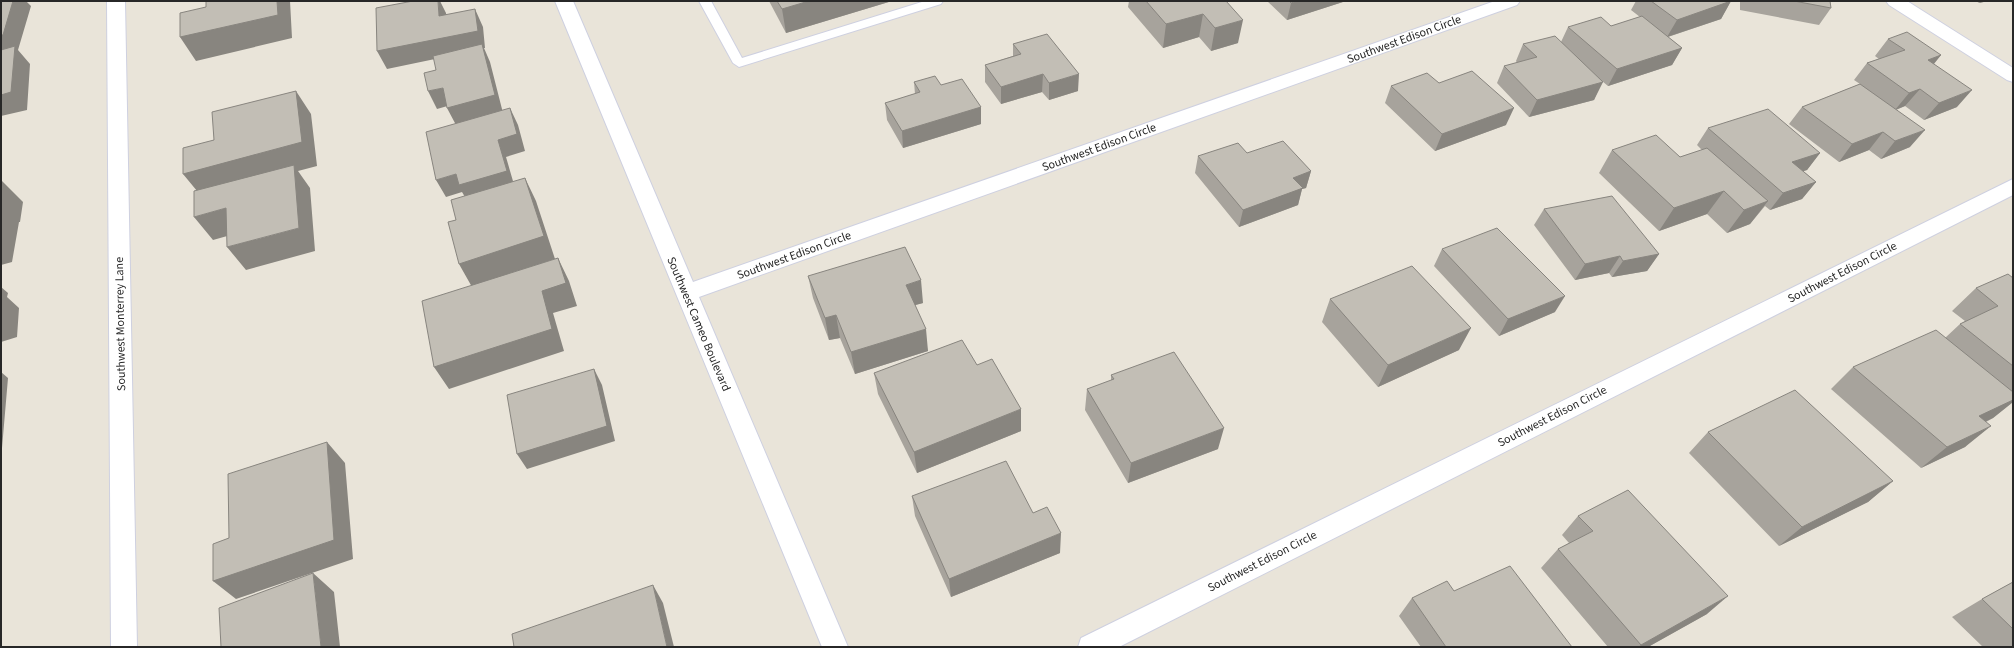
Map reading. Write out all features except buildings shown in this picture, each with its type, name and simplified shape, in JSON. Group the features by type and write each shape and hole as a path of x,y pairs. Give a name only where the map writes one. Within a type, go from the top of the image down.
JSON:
{"street":[{"name":"Southwest Monterrey Lane","path":"116,1 124,647"},
{"name":"Southwest Cameo Boulevard","path":"564,1 835,647"},
{"name":"Southwest Edison Circle","path":"687,293 1511,1"},
{"path":"1894,1 2013,76"},
{"name":"Southwest Edison Circle","path":"1090,647 2013,186"}],"lane":[{"path":"705,1 738,63 937,1"}]}
